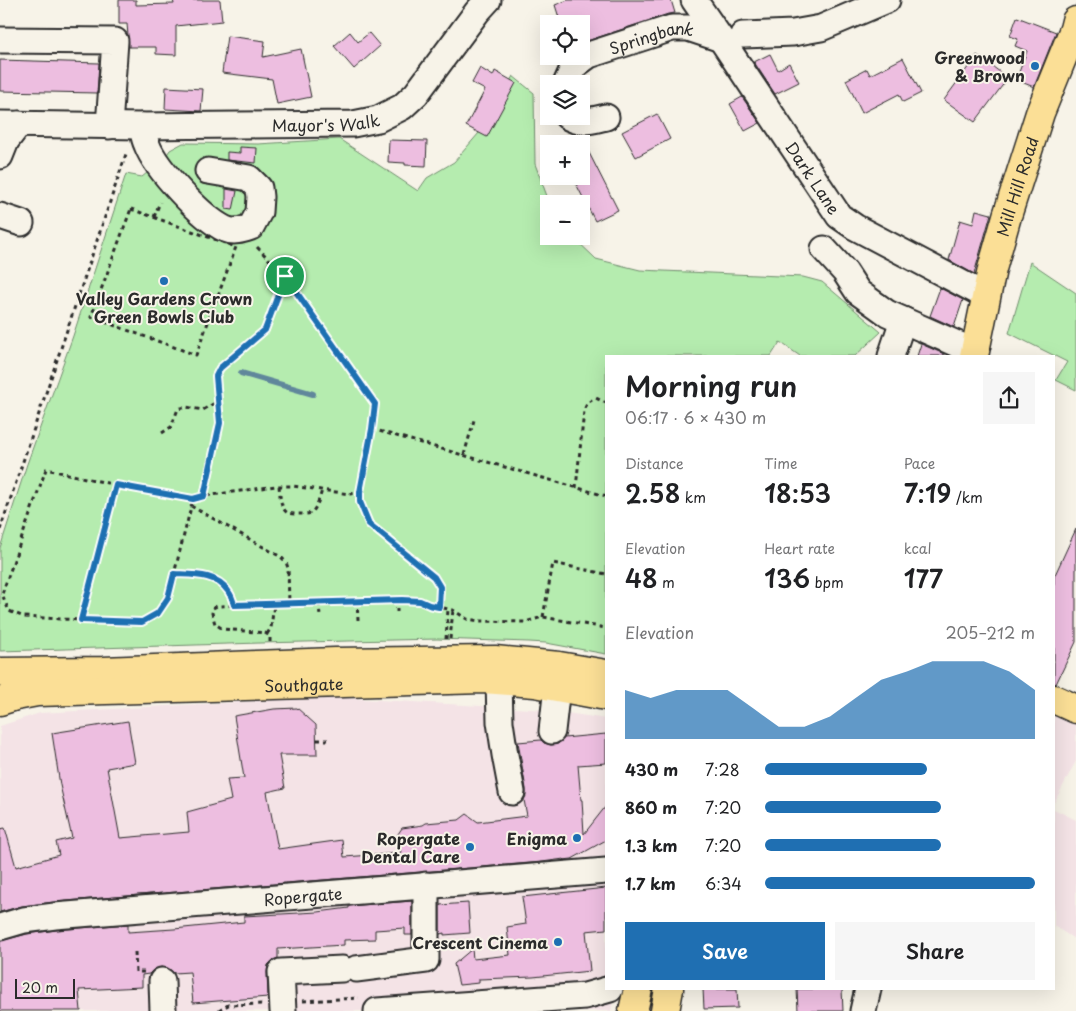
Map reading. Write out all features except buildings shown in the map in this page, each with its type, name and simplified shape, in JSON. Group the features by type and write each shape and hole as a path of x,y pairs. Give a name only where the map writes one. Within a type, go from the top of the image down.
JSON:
{"main road":[{"name":"Mill Hill Road","path":"974,354 986,296 1005,225 1040,113 1076,21"},
{"name":"Southgate","path":"0,672 103,671 336,662 495,660 559,666 605,674"},
{"name":"Southgate","path":"0,700 37,692 483,679 557,687 605,696"},
{"path":"1055,699 1076,709"},
{"path":"633,1011 638,990"},
{"path":"665,1011 669,990"}],"street":[{"name":"Mayor's Walk","path":"9,124 142,126 353,124 378,119 402,107 416,94 488,0"},
{"name":"Dark Lane","path":"694,0 732,37 839,216 855,227 986,296"},
{"path":"732,37 793,33 821,28 887,0"},
{"name":"Springbank","path":"570,75 574,66 589,56 672,28 688,28 732,37"},
{"path":"0,40 114,42 109,126"},
{"path":"590,120 606,117"},
{"path":"0,156 6,141 9,124"},
{"path":"142,126 146,145 152,156 170,180 205,216 226,230 240,231 251,227 259,212 259,188 249,178 208,171"},
{"path":"824,249 845,272 858,292 887,313 974,354"},
{"path":"891,355 902,320"},
{"path":"499,680 500,722 512,792"},
{"path":"552,731 557,687"},
{"name":"Ropergate","path":"0,928 24,920 56,916 605,871"},
{"path":"283,1011 281,972 349,969 426,960 426,885"},
{"path":"162,980 163,1011"},
{"path":"377,1011 473,1008 585,996 606,990"},
{"path":"863,1011 868,990"},
{"path":"585,996 606,1011"}],"path":[{"path":"0,530 127,152"},
{"path":"131,209 154,217 236,247 196,356 92,317 131,209"},
{"path":"240,231 285,276 375,404 360,492 360,502 369,524 434,577 440,587 439,607"},
{"path":"204,496 220,423 216,376 220,368 265,330 285,276"},
{"path":"576,488 586,404 596,398 605,402"},
{"path":"162,432 170,427 178,410 186,407 203,410 213,404 219,404"},
{"path":"464,455 474,420"},
{"path":"372,429 605,496"},
{"path":"193,499 168,598 158,613 142,622 24,617 8,611 2,594 46,469 116,485 193,499 279,486 350,494 360,492"},
{"path":"81,620 116,485"},
{"path":"279,486 281,503 288,513 308,514 312,512 322,490"},
{"path":"191,506 281,557 286,562 288,568 289,604"},
{"path":"543,617 553,563 605,574"},
{"path":"174,574 213,578 224,585 230,592 234,605"},
{"path":"397,600 397,616"},
{"path":"357,601 358,620"},
{"path":"270,644 270,636 267,634 223,629 215,624 212,613 214,608 217,606 234,605 420,601 453,610 467,619 480,622 525,622 543,617 605,628"},
{"path":"319,603 320,617"},
{"path":"267,634 271,628 274,604"},
{"path":"448,609 448,639 453,610"},
{"path":"317,740 328,740"},
{"path":"135,952 136,972"}],"shaded area":[{"path":"328,697 548,710 605,719 605,990 615,990 611,1011 0,1011 0,726 40,713"},
{"path":"1055,706 1076,717 1076,761 1055,801"},
{"path":"1055,810 1076,820 1076,940 1055,927"}],"green space":[{"path":"513,76 534,93 535,164 540,177 540,185 543,185 547,195 540,195 540,245 581,245 596,259 640,270 803,277 822,282 881,332 856,355 799,355 780,342 772,355 605,355 605,654 546,643 437,639 0,651 0,548 126,174 142,177 163,160 170,150 183,143 258,144 339,139 418,191 427,178 454,162 479,133"},
{"path":"1030,262 1076,293 1076,390 1056,380 1067,362 1009,333"}],"waterway":[{"path":"241,373 313,394"}],"place":[{"name":"Greenwood & Brown","path":"1035,66"},
{"name":"Valley Gardens Crown Green Bowls Club","path":"164,281"},
{"name":"Enigma","path":"577,838"},
{"name":"Ropergate Dental Care","path":"470,847"},
{"name":"Crescent Cinema","path":"558,942"}],"route":[{"path":"285,276 375,404 360,492 360,502 369,524 434,577 440,587 439,607 420,601 402,600 234,605 230,592 224,585 213,578 174,574 168,598 158,613 142,622 81,620 116,485 193,499 204,496 220,423 216,376 220,368 265,330 285,276"}]}
